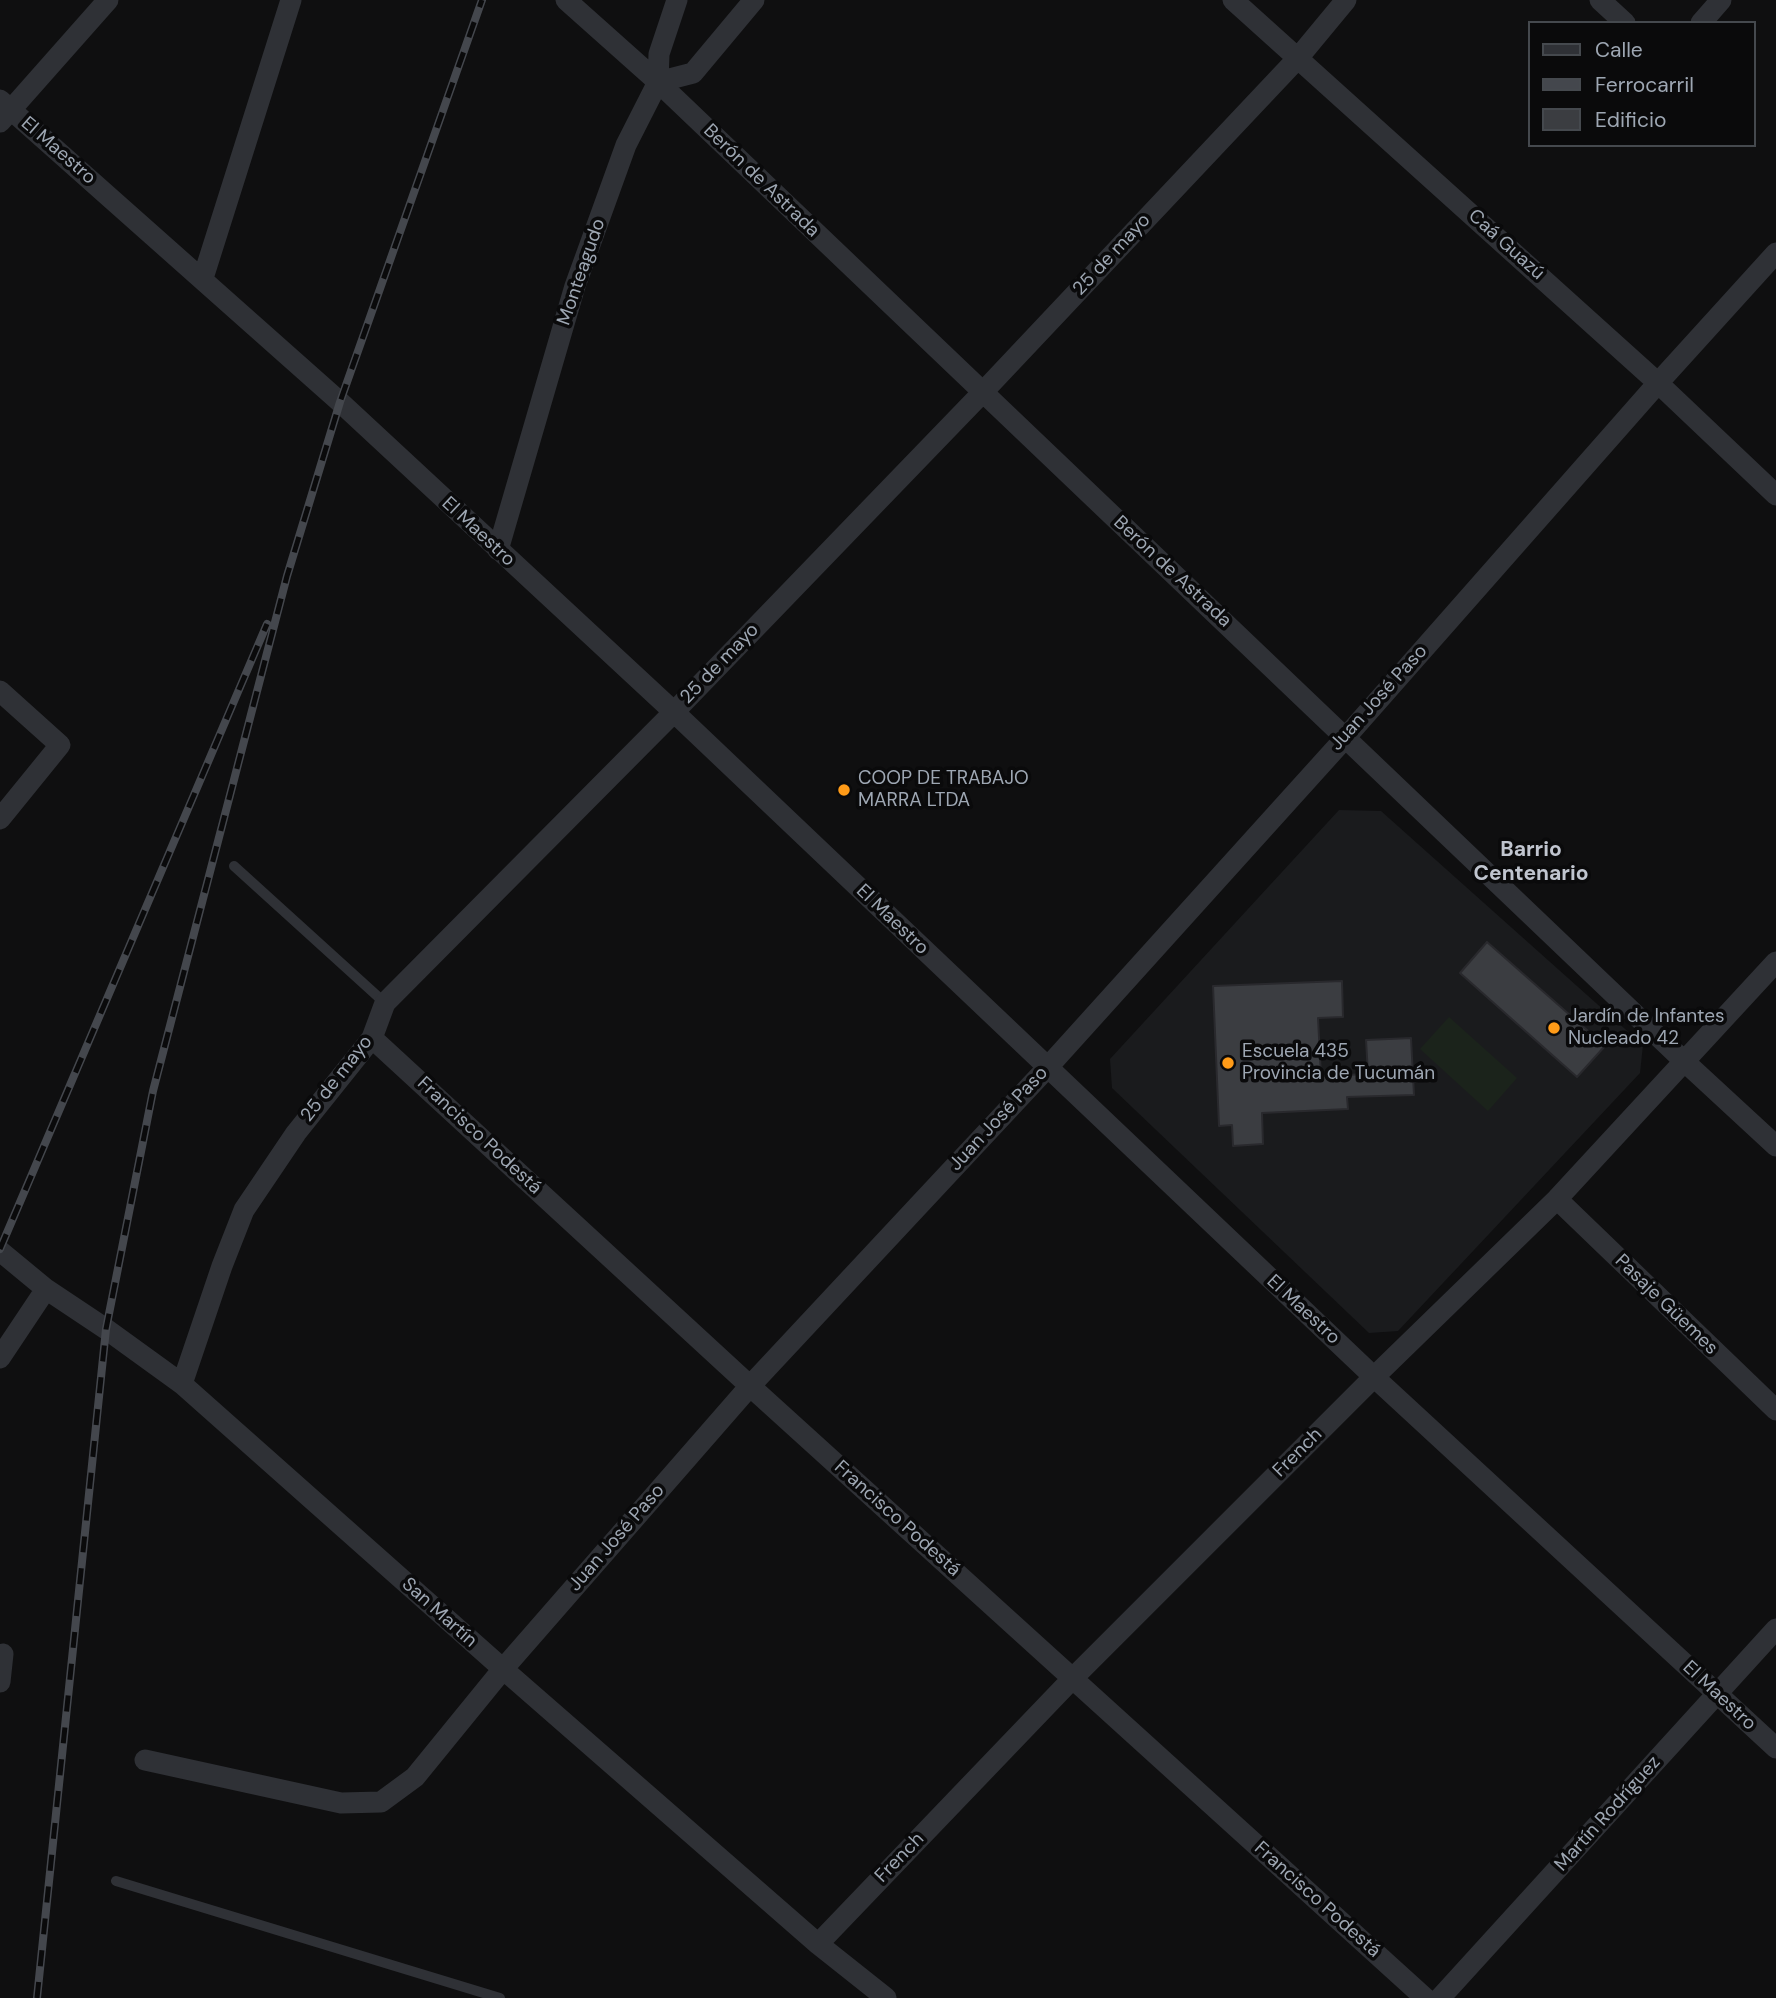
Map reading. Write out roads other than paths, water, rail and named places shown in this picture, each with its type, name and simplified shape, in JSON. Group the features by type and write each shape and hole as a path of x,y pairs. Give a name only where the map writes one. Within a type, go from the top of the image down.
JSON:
{"street":[{"path":"4,110 108,0"},
{"path":"203,278 291,0"},
{"name":"Berón de Astrada","path":"566,0 657,82 1776,1146"},
{"name":"Monteagudo","path":"498,550 575,286 626,145 657,82 659,54 677,0"},
{"path":"657,82 693,73 754,0"},
{"name":"Caá Guazú","path":"1233,0 1658,383 1776,495"},
{"name":"25 de mayo","path":"182,1384 244,1210 296,1133 372,1038 385,1003 674,712 982,393 1298,58 1346,0"},
{"path":"1600,0 1623,21"},
{"path":"1703,21 1721,0"},
{"name":"El Maestro","path":"4,110 203,278 340,402 674,712 1374,1377 1776,1748"},
{"name":"Juan José Paso","path":"145,1760 341,1803 381,1802 415,1777 503,1669 750,1386 1046,1068 1346,737 1776,253"},
{"path":"0,691 60,745 0,819"},
{"name":"French","path":"818,1944 1073,1678 1374,1377 1557,1199 1776,962"},
{"name":"Francisco Podestá","path":"372,1038 750,1386 1424,1998"},
{"name":"Pasaje Güemes","path":"1557,1199 1776,1410"},
{"name":"San Martín","path":"0,1251 46,1289 182,1384 875,1994"},
{"path":"0,1358 46,1289"},
{"name":"Martín Rodríguez","path":"1440,1998 1776,1629"},
{"path":"0,1682 3,1654"}],"lane":[{"path":"234,866 385,1003"},
{"path":"116,1881 500,1998"}],"railway":[{"path":"37,1998 106,1329 153,1091 287,576 340,402 482,0"},
{"path":"0,1249 267,624"}],"place":[{"name":"COOP DE TRABAJO MARRA LTDA","path":"844,790"},
{"name":"Jardín de Infantes Nucleado 42","path":"1554,1028"},
{"name":"Escuela 435 Provincia de Tucumán","path":"1228,1063"}],"district":[{"name":"Barrio Centenario","path":"1531,862"}]}
